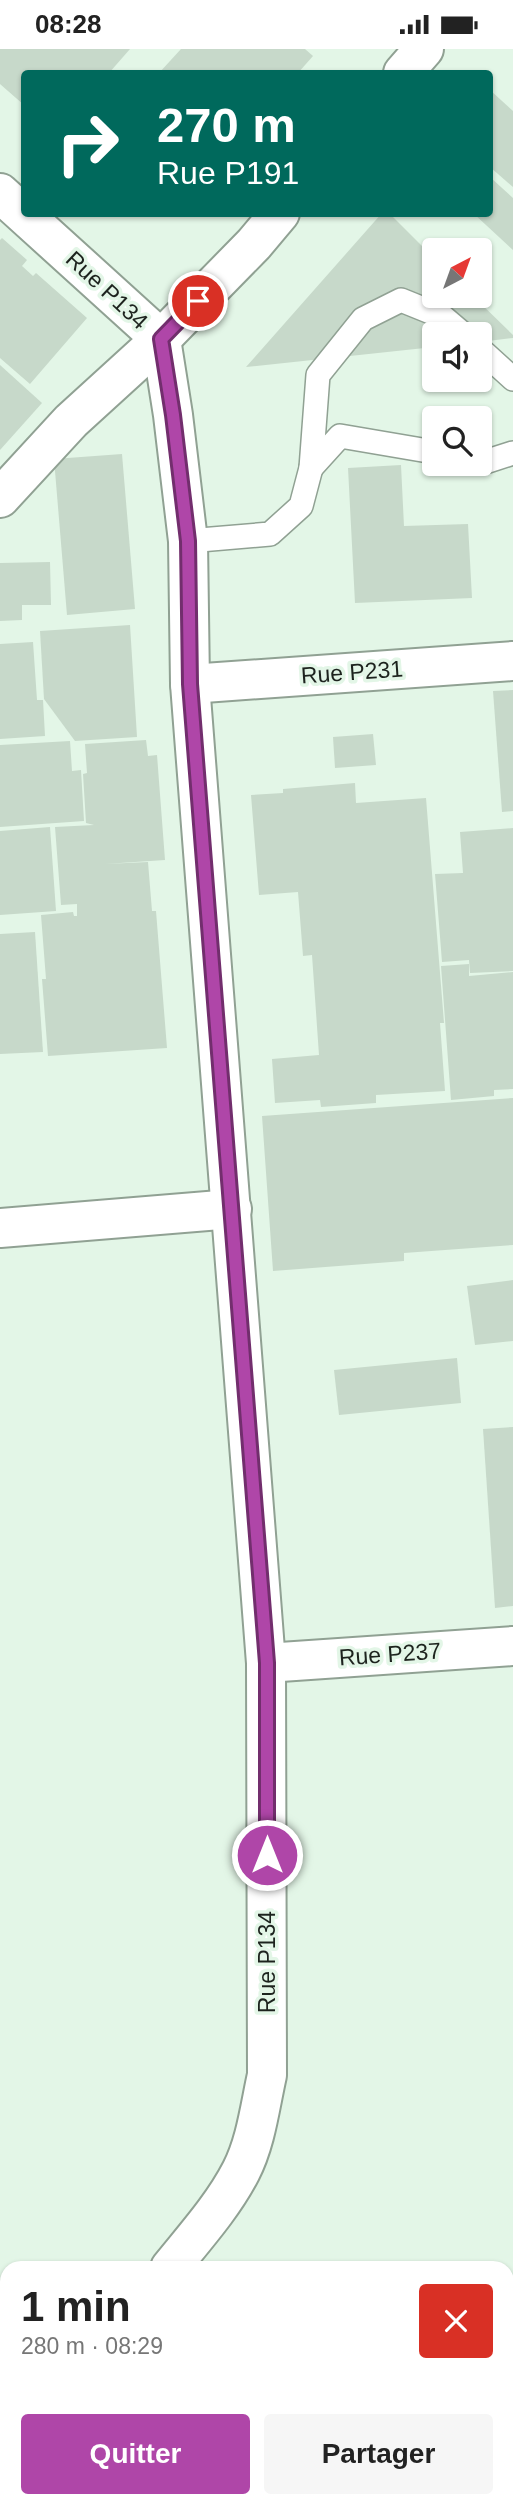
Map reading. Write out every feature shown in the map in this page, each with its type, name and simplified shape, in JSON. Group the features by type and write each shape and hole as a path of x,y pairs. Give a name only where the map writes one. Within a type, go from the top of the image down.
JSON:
{"street":[{"path":"406,70 424,49"},
{"name":"Rue P134","path":"0,193 21,212"},
{"name":"Rue P134","path":"26,217 161,339 188,541 190,684 267,1663 267,2075 257,2122 242,2169 215,2213 176,2261"},
{"path":"0,498 71,421 161,339 254,244 277,217"},
{"name":"Rue P231","path":"190,684 513,661"},
{"path":"0,1228 232,1209"},
{"name":"Rue P237","path":"267,1663 513,1646"}],"lane":[{"path":"188,541 270,534 301,506 311,468 318,375 363,319 401,300 449,322"},
{"path":"492,360 513,379"},
{"path":"311,468 340,436 422,450"},
{"path":"492,460 513,453"}],"building":[{"path":"0,49 130,49 112,70 21,70 21,102 0,84"},
{"path":"181,49 305,49 313,56 301,70 162,70"},
{"path":"493,93 513,111 513,187 493,170"},
{"path":"493,180 513,198 513,250 477,217 493,217"},
{"path":"378,217 393,217 422,246 422,308 485,308 513,335 513,338 492,341 492,322 422,322 422,348 246,367"},
{"path":"2,238 27,260 22,266 33,276 36,273 87,318 30,384 0,358"},
{"path":"0,365 42,403 0,450"},
{"path":"122,454 135,609 67,615 54,459"},
{"path":"401,465 404,526 468,524 472,598 355,603 348,468"},
{"path":"50,562 51,605 22,605 22,620 0,621 0,563"},
{"path":"130,625 137,737 75,741 44,699 40,631"},
{"path":"33,642 37,700 43,700 45,736 0,739 0,644"},
{"path":"513,690 513,811 502,812 493,691"},
{"path":"373,734 376,765 335,768 333,737"},
{"path":"146,740 148,756 157,755 165,860 105,864 148,862 152,911 156,911 167,1048 48,1056 42,979 46,979 41,915 73,912 74,916 77,916 77,904 61,905 55,827 94,825 86,823 83,774 87,773 85,744"},
{"path":"70,741 72,771 81,770 84,821 0,827 0,745"},
{"path":"355,783 356,803 426,798 444,1023 440,1023 445,1091 376,1095 376,1103 321,1107 320,1100 275,1103 272,1059 319,1055 312,955 303,956 298,892 259,895 251,795 283,793 283,789"},
{"path":"50,827 56,911 0,915 0,831"},
{"path":"513,828 513,971 470,973 469,960 442,962 435,874 463,873 460,832"},
{"path":"35,932 43,1052 0,1054 0,934"},
{"path":"469,964 469,976 513,972 513,1089 494,1090 494,1096 451,1100 441,966"},
{"path":"513,1098 513,1245 404,1253 404,1261 273,1271 262,1116"},
{"path":"513,1280 513,1341 475,1345 467,1286"},
{"path":"457,1358 461,1403 339,1415 334,1370"},
{"path":"513,1427 513,1606 495,1608 483,1429"}],"route":[{"path":"198,301 161,339 188,541 190,684 267,1663 267,1855"}]}
